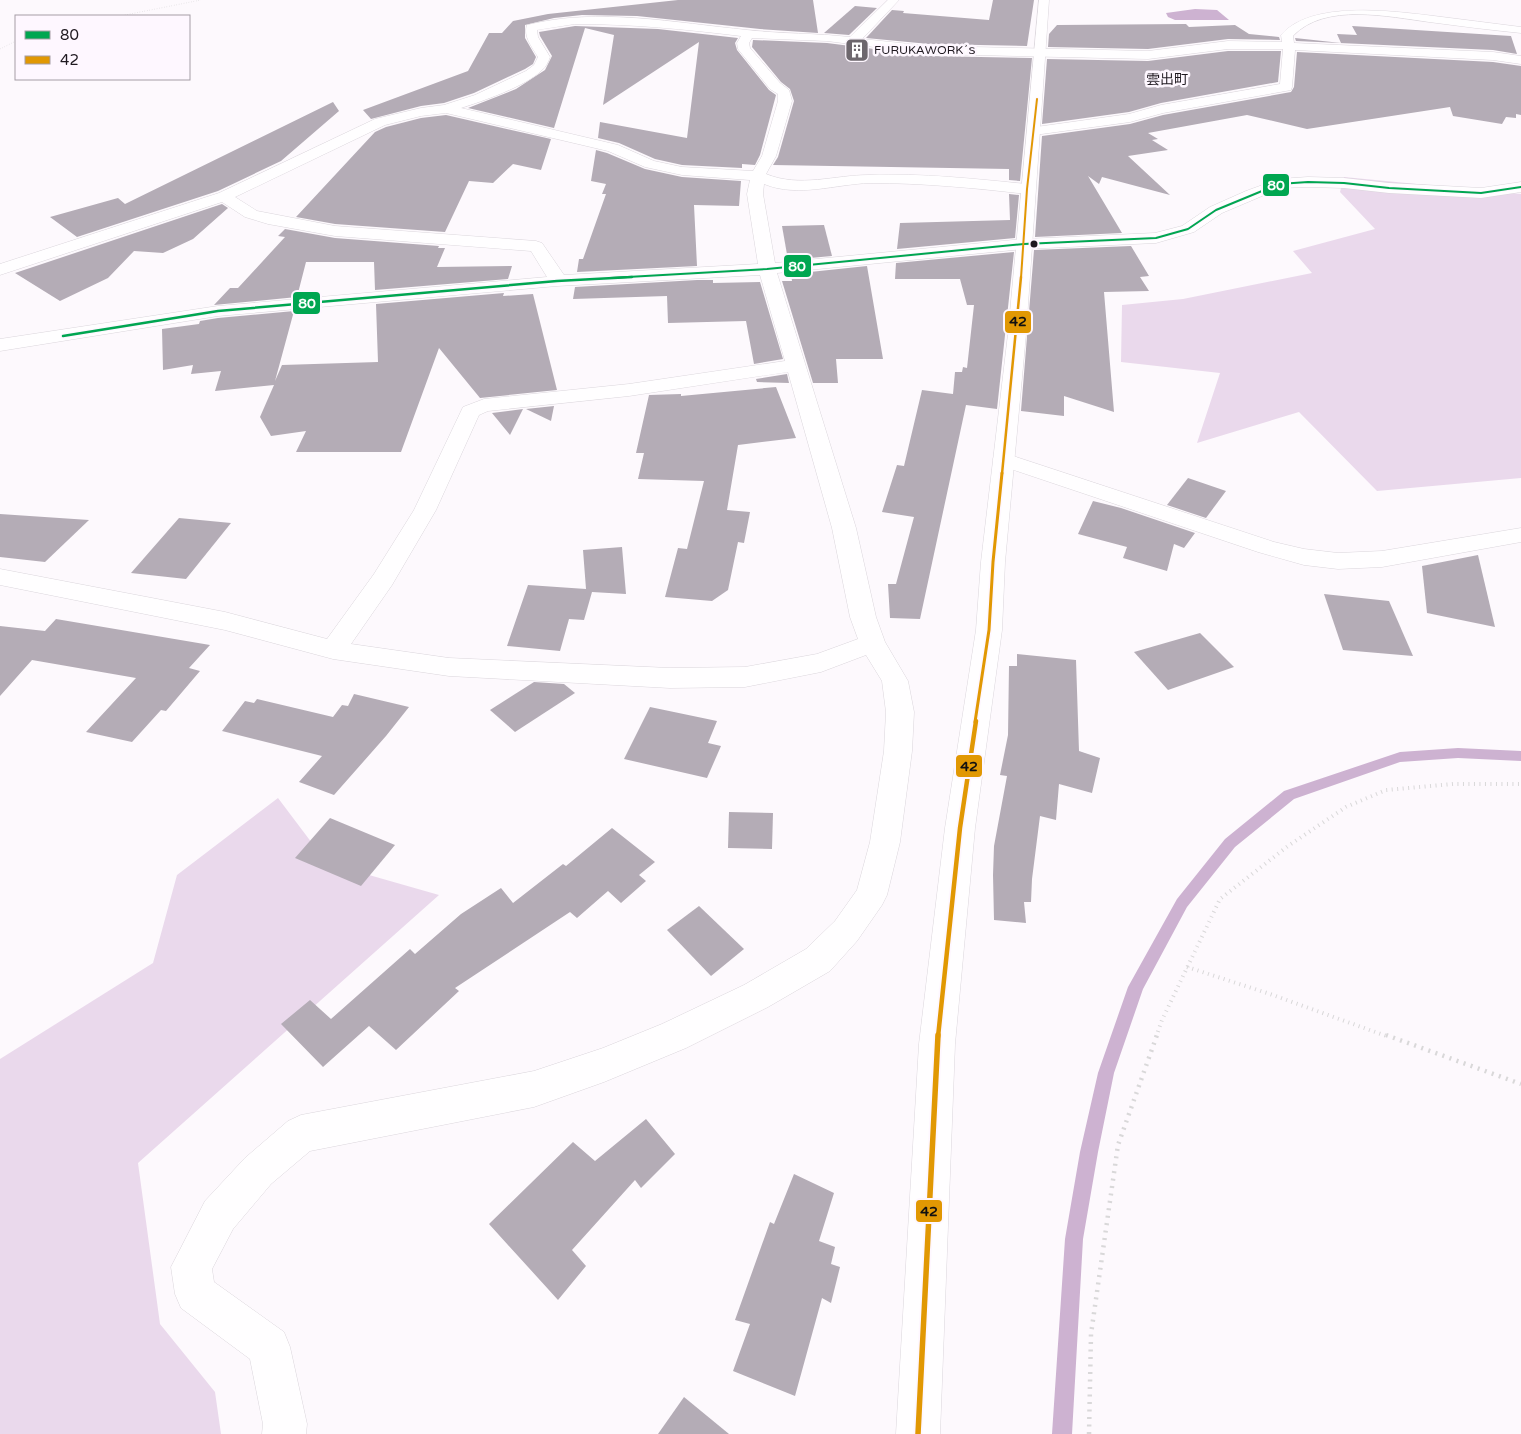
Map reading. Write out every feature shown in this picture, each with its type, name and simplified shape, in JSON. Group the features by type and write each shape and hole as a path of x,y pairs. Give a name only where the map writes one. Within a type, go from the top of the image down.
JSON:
{"street":[{"path":"852,41 894,0"},
{"path":"918,1434 937,1044 960,828 989,630 1024,244 1027,189 1041,52 1044,0"},
{"path":"1034,131 1130,118 1161,109 1286,87 1289,46 1287,35 1302,22 1329,15 1397,12 1413,17 1521,30"},
{"path":"0,270 224,196 380,122 446,108 480,98 530,74 539,67 544,58 532,37 531,26 575,21 634,21 674,24 748,34 852,41 929,50 1148,55 1228,45 1289,46 1493,56 1521,60"},
{"path":"284,1434 284,1424 269,1348 195,1294 191,1267 219,1215 258,1171 301,1134 534,1089 604,1065 674,1036 756,996 818,960 846,931 871,895 887,832 898,751 900,712 895,681 872,643 863,617 844,528 767,269 754,194 758,176 769,156 785,101 784,93 775,86 744,49 743,43 748,34"},
{"path":"446,108 577,138 613,148 650,164 666,168 758,176 775,183 794,185 817,185 867,179 896,179 962,182 1027,189"},
{"path":"0,345 218,311 557,281 767,269 1024,244 1156,238 1188,228 1225,206 1279,184 1344,182 1436,192 1481,193 1521,187"},
{"path":"224,196 251,214 268,219 327,229 536,246 554,273 557,281"},
{"path":"333,650 383,579 425,510 470,411 484,405 629,390 795,365"},
{"path":"1004,459 1266,547 1304,557 1338,561 1382,559 1521,535"},
{"path":"0,577 225,621 333,650 449,666 670,678 745,677 821,663 872,643"}],"path":[{"path":"125,15 201,0"},
{"path":"0,49 15,42"},
{"path":"1089,1434 1092,1334 1118,1145 1162,1020 1220,899 1288,846 1346,807 1386,790 1453,784 1521,784"},
{"path":"1187,967 1270,994 1521,1084"}],"shaded area":[{"path":"1195,9 1217,10 1229,20 1175,20 1168,17 1166,13"},
{"path":"1344,177 1521,194 1521,478 1377,491 1299,412 1197,443 1220,373 1121,362 1122,305 1183,299 1312,273 1293,251 1375,229 1340,192"},
{"path":"278,798 327,863 439,895 138,1163 160,1324 215,1392 221,1434 0,1434 0,1059 153,963 177,875"}],"building":[{"path":"678,0 813,0 818,33 637,16 582,15 554,18 525,25 525,38 536,57 533,64 525,69 474,93 444,103 421,106 371,119 363,110 468,71 489,33 502,33 513,21 548,14"},
{"path":"993,0 1034,0 1027,46 929,44 866,38 892,10 904,11 903,13 989,20"},
{"path":"855,6 877,8 849,35 824,33"},
{"path":"1186,24 1189,27 1235,25 1249,34 1279,37 1280,40 1228,39 1148,49 1048,47 1049,34 1057,25"},
{"path":"575,26 658,29 738,38 735,43 737,50 769,90 776,95 760,155 755,165 742,164 742,168 682,165 655,159 619,143 598,138 600,122 687,138 699,42 603,105 614,35 585,28 554,128 468,108 516,89 545,70 552,56 539,32"},
{"path":"1352,26 1511,36 1517,54 1493,50 1296,41 1295,38 1341,43 1337,34 1357,35"},
{"path":"753,40 827,43 929,56 1032,58 1020,181 1009,180 1009,169 773,165 778,157 794,101 790,89 781,82 752,47"},
{"path":"1228,51 1281,51 1278,82 1161,103 1129,112 1042,124 1047,59 1148,61"},
{"path":"1297,52 1493,62 1521,66 1521,115 1516,114 1516,118 1506,117 1502,124 1453,116 1450,107 1307,129 1247,115 1148,133 1158,139 1152,140 1168,150 1128,156 1170,195 1102,177 1099,184 1088,176 1122,233 1035,237 1042,136 1130,124 1163,115 1291,92 1294,87"},
{"path":"333,102 339,111 281,161 218,191 77,237 50,217 118,198 125,204"},
{"path":"446,115 551,139 541,170 513,164 493,183 469,181 445,232 335,224 296,217 375,132 386,127 421,118"},
{"path":"596,150 645,169 682,177 741,181 739,206 694,205 697,266 577,272 579,259 583,259 606,194 602,194 606,184 591,181"},
{"path":"1009,194 1019,195 1015,238 897,249 900,223 1010,220"},
{"path":"222,204 228,208 193,239 163,253 134,251 108,278 60,301 15,273"},
{"path":"824,225 832,256 788,260 782,226"},
{"path":"285,229 335,238 439,246 438,248 445,248 437,267 512,266 508,279 375,290 374,262 306,262 297,297 214,305 230,288 238,288 285,237 278,236"},
{"path":"1131,246 1149,276 1140,277 1149,291 1104,292 1114,412 1064,396 1064,416 1021,411 1034,250"},
{"path":"1014,252 997,409 966,405 920,619 890,618 888,584 896,584 914,517 882,512 897,465 904,466 922,390 953,394 955,372 962,372 963,367 967,368 974,305 967,305 960,279 895,279 896,263"},
{"path":"867,266 883,359 836,359 838,383 813,383 782,281 792,281 791,274"},
{"path":"713,280 713,283 760,282 783,359 754,364 746,321 668,323 667,296 573,299 575,287"},
{"path":"504,293 503,296 533,294 557,390 480,398 439,348 401,452 296,452 306,431 271,436 260,417 274,385 215,391 221,371 191,374 193,365 163,370 162,329 199,324 200,321 218,318 294,311 275,381 282,365 378,362 376,304"},
{"path":"787,374 789,383 757,382 756,379"},
{"path":"776,387 796,438 738,445 727,510 750,512 744,543 738,542 728,590 712,601 665,597 678,548 687,549 704,481 638,479 644,453 636,453 649,395 681,394 681,396"},
{"path":"554,406 551,421 526,409"},
{"path":"523,409 510,435 492,413"},
{"path":"1188,478 1226,491 1206,518 1167,505"},
{"path":"1093,501 1121,508 1195,533 1184,548 1174,544 1167,571 1123,558 1127,547 1078,534"},
{"path":"0,514 89,520 45,562 0,557"},
{"path":"179,518 231,523 186,579 131,573"},
{"path":"622,547 626,594 592,592 584,620 569,619 560,651 507,646 528,585 586,589 583,550"},
{"path":"1478,555 1495,627 1427,613 1422,566"},
{"path":"1324,594 1389,601 1413,656 1343,650"},
{"path":"56,619 210,645 189,668 200,671 166,711 161,710 132,742 86,732 136,678 32,660 0,696 0,626 45,631"},
{"path":"1200,633 1234,667 1168,690 1134,652"},
{"path":"1017,654 1076,660 1079,751 1100,758 1092,793 1059,784 1056,820 1040,816 1031,902 1024,902 1026,923 994,920 994,846 1007,776 1000,775 1008,735 1009,666 1017,666"},
{"path":"534,682 564,684 575,693 515,732 490,710"},
{"path":"354,694 409,707 334,795 299,782 322,756 222,731 245,701 254,703 257,699 333,717 342,705 348,706"},
{"path":"650,707 717,721 708,743 721,746 707,778 624,759"},
{"path":"729,812 773,813 772,849 728,848"},
{"path":"330,818 395,845 361,886 295,858"},
{"path":"612,828 655,862 639,875 646,881 621,903 608,891 577,918 570,912 455,988 459,991 396,1050 369,1026 323,1067 281,1024 310,1000 331,1019 410,949 415,954 461,914 501,888 513,903 563,864 566,866"},
{"path":"699,906 744,949 711,976 667,930"},
{"path":"646,1119 675,1154 641,1188 635,1180 572,1250 586,1266 558,1300 489,1224 573,1142 595,1161"},
{"path":"794,1174 834,1193 819,1241 835,1247 831,1264 840,1267 831,1303 822,1298 795,1396 733,1371 750,1324 735,1320 770,1222 774,1224"},
{"path":"684,1397 729,1434 658,1434"}],"waterway":[{"path":"1062,1434 1074,1239 1089,1152 1106,1073 1136,987 1182,903 1230,843 1289,795 1400,757 1458,753 1521,756"}],"transit line":[{"name":"42","path":"918,1434 937,1044 960,828 989,630 993,562 1017,334 1027,189 1037,99"},
{"name":"80","path":"63,336 218,311 557,281 767,269 1024,244 1156,238 1188,229 1216,210 1279,184 1308,182 1344,183 1389,188 1481,193 1521,187"}],"place":[{"name":"FURUKAWORK´ｓ","path":"857,50"}],"district":[{"name":"雲出町","path":"1167,79"}]}
